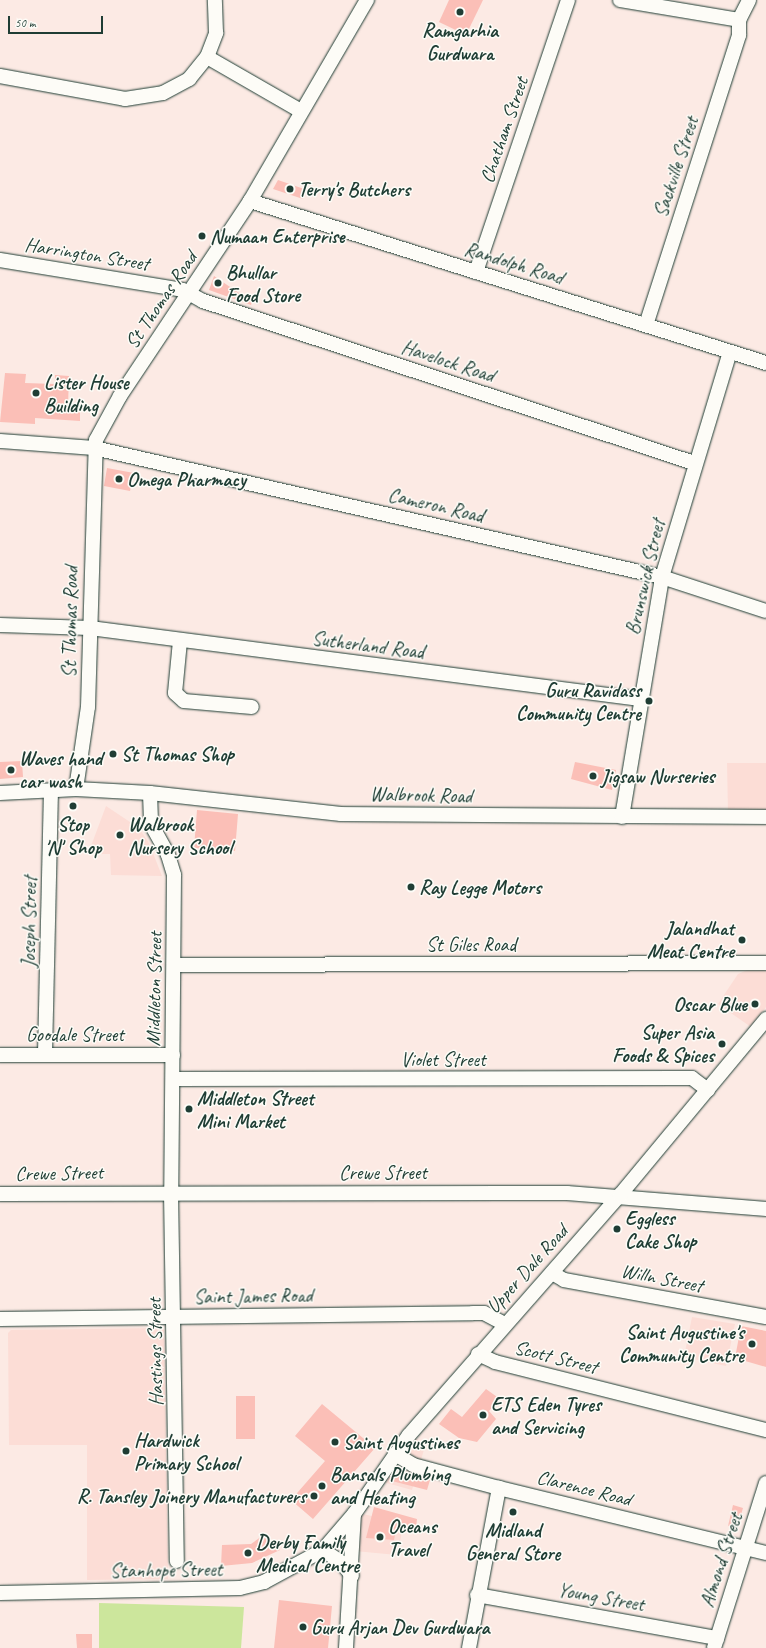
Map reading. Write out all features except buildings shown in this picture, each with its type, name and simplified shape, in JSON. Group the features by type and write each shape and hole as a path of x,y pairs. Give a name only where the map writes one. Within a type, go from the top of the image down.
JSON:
{"street":[{"path":"0,76 125,99 143,98 180,85 207,57 216,33 215,0"},
{"name":"St Thomas Road","path":"76,790 88,707 94,448 114,406 190,294 250,201 367,0"},
{"name":"Chatham Street","path":"476,272 568,0"},
{"path":"620,0 739,20 749,0"},
{"name":"Sackville Street","path":"646,325 739,35 739,20"},
{"path":"207,57 301,111"},
{"name":"Randolph Road","path":"250,201 766,363"},
{"name":"Harrington Street","path":"0,260 175,288 190,294"},
{"name":"Havelock Road","path":"190,294 694,463"},
{"name":"Brunswick Street","path":"622,817 640,699 662,577 694,463 730,352"},
{"name":"Cameron Road","path":"0,441 94,448 662,577 766,611"},
{"name":"Sutherland Road","path":"0,625 90,628 180,641 640,699"},
{"path":"180,641 175,694 184,701 252,707"},
{"path":"0,793 76,790"},
{"name":"Walbrook Road","path":"76,790 150,793 341,814 766,818"},
{"name":"Joseph Street","path":"45,1054 51,791"},
{"name":"Middleton Street","path":"150,793 151,824 168,855 174,875 176,965 171,1192"},
{"name":"St Giles Road","path":"176,965 766,963"},
{"name":"Upper Dale Road","path":"323,1550 354,1514 395,1454 478,1354 552,1273 620,1195 766,1019"},
{"name":"Goodale Street","path":"0,1055 173,1055"},
{"name":"Violet Street","path":"174,1079 692,1078 708,1090"},
{"name":"Crewe Street","path":"0,1194 171,1192 620,1195 766,1209"},
{"name":"Hastings Street","path":"171,1192 175,1317 177,1561"},
{"name":"Willn Street","path":"552,1273 564,1280 766,1317"},
{"name":"Saint James Road","path":"0,1319 478,1313 505,1324"},
{"name":"Scott Street","path":"478,1354 494,1362 766,1430"},
{"name":"Clarence Road","path":"395,1454 413,1465 499,1488 766,1553"},
{"name":"Almond Street","path":"716,1643 766,1483"},
{"path":"469,1648 477,1595 499,1488"},
{"path":"346,1648 352,1576 354,1514"},
{"path":"323,1550 342,1563 352,1576"},
{"name":"Stanhope Street","path":"0,1593 240,1588 264,1582 323,1550"},
{"name":"Young Street","path":"477,1595 716,1643"}],"shaded area":[{"path":"727,763 766,763 766,822 728,812"},
{"name":"Walbrook Nursery School","path":"106,806 139,828 149,843 162,876 111,875 110,854 88,854"},
{"path":"766,962 766,1007 751,1027 718,1004 738,974"},
{"path":"692,1317 735,1324 726,1366 684,1357"},
{"name":"Hardwick Primary School","path":"160,1328 164,1330 168,1579 87,1580 87,1445 9,1445 8,1333 11,1330"},
{"path":"408,1436 426,1443 412,1490 376,1480"},
{"path":"358,1513 404,1523 397,1555 355,1551"}],"green space":[{"path":"99,1603 244,1607 241,1648 99,1648"}],"place":[{"name":"Ramgarhia Gurdwara","path":"460,12"},
{"name":"Terry's Butchers","path":"290,189"},
{"name":"Numaan Enterprise","path":"202,236"},
{"name":"Bhullar Food Store","path":"218,283"},
{"name":"Lister House Building","path":"36,393"},
{"name":"Omega Pharmacy","path":"119,479"},
{"name":"Guru Ravidass Community Centre","path":"649,701"},
{"name":"St Thomas Shop","path":"113,754"},
{"name":"Waves hand car wash","path":"11,770"},
{"name":"Jigsaw Nurseries","path":"593,776"},
{"name":"Stop 'N' Shop","path":"73,806"},
{"name":"Walbrook Nursery School","path":"120,835"},
{"name":"Ray Legge Motors","path":"411,887"},
{"name":"Jalandhat Meat Centre","path":"742,940"},
{"name":"Oscar Blue","path":"755,1004"},
{"name":"Super Asia Foods & Spices","path":"722,1044"},
{"name":"Middleton Street Mini Market","path":"189,1109"},
{"name":"Eggless Cake Shop","path":"617,1229"},
{"name":"Saint Augustine's Community Centre","path":"752,1344"},
{"name":"ETS Eden Tyres and Servicing","path":"483,1415"},
{"name":"Saint Augustines","path":"335,1442"},
{"name":"Hardwick Primary School","path":"126,1451"},
{"name":"Bansals Plumbing and Heating","path":"322,1486"},
{"name":"R. Tansley Joinery Manufacturers","path":"314,1496"},
{"name":"Midland General Store","path":"513,1512"},
{"name":"Oceans Travel","path":"380,1537"},
{"name":"Derby Family Medical Centre","path":"248,1553"},
{"name":"Guru Arjan Dev Gurdwara","path":"303,1627"}]}
